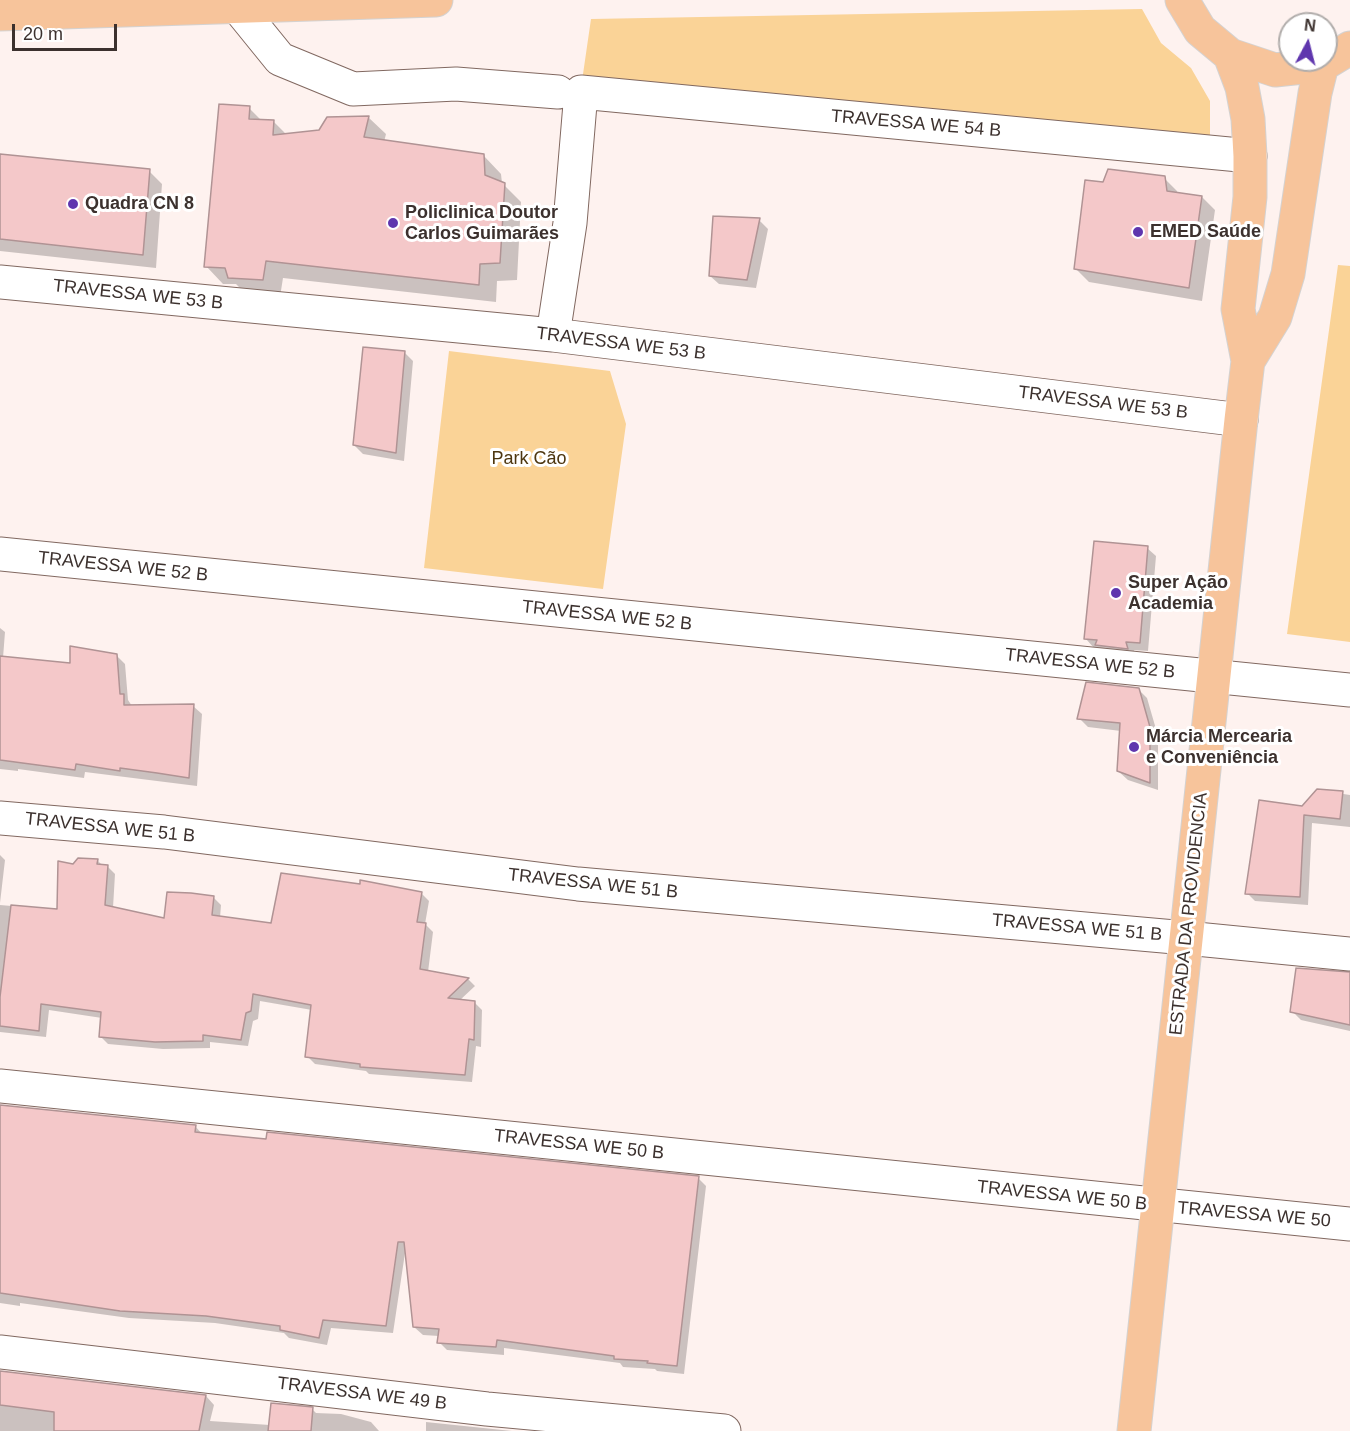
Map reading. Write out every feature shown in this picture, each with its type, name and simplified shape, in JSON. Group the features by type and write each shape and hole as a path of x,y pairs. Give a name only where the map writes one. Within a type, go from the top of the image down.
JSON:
{"main road":[{"path":"0,14 436,0"},
{"path":"1182,0 1200,30 1230,55 1278,70"},
{"name":"ESTRADA DA PROVIDENCIA","path":"1134,1431 1248,361 1238,309 1250,197 1251,156 1248,119 1242,87 1230,55"},
{"name":"ESTRADA DA PROVIDENCIA","path":"1248,361 1275,317 1287,274 1320,72"}],"street":[{"name":"TRAVESSA WE 54 B","path":"237,6 280,59 353,89 456,84 569,92 1251,156"},
{"path":"553,335 570,223 569,92"},
{"name":"TRAVESSA WE 53 B","path":"0,282 553,335 1241,420"},
{"name":"TRAVESSA WE 52 B","path":"0,554 1350,690"},
{"name":"TRAVESSA WE 51 B","path":"0,818 164,832 578,884 1350,954"},
{"name":"TRAVESSA WE 50 B","path":"0,1086 1158,1206"},
{"name":"TRAVESSA WE 50","path":"1158,1206 1350,1224"},
{"name":"TRAVESSA WE 49 B","path":"0,1352 487,1409 724,1431"}],"green space":[{"path":"1142,9 1161,43 1191,68 1210,101 1210,136 582,81 591,19"},
{"path":"1338,265 1350,266 1350,642 1287,634"},
{"name":"Park Cão","path":"449,351 610,371 626,424 603,589 424,568"}],"building":[{"name":"Policlinica Doutor Carlos Guimarães","path":"219,104 250,106 249,119 274,120 273,135 319,130 327,117 369,116 364,137 484,154 485,175 505,183 500,263 480,264 479,285 266,261 263,280 228,278 225,268 204,267"},
{"name":"Quadra CN 8","path":"0,154 150,169 143,255 0,239"},
{"name":"EMED Saúde","path":"1108,169 1165,176 1167,191 1202,196 1189,288 1074,269 1085,180 1103,182"},
{"path":"713,216 760,218 747,280 709,276"},
{"path":"363,347 405,351 396,453 353,445"},
{"name":"Super Ação Academia","path":"1094,541 1148,546 1140,643 1126,642 1128,649 1095,645 1097,640 1084,639"},
{"path":"70,646 117,654 120,694 124,694 124,705 194,704 189,778 120,768 120,771 76,764 75,770 0,760 0,656 70,663"},
{"name":"Márcia Mercearia e Conveniência","path":"1086,682 1139,688 1150,727 1150,783 1117,771 1120,723 1077,719"},
{"path":"1317,789 1343,791 1340,819 1304,815 1300,897 1245,894 1259,800 1302,806"},
{"path":"78,858 98,859 97,864 108,865 105,905 164,918 167,892 191,893 214,896 212,915 271,923 281,873 360,884 360,880 422,892 417,922 426,923 420,969 469,978 448,998 475,1001 474,1040 469,1039 465,1075 360,1067 360,1064 305,1057 311,1005 253,994 251,1011 246,1013 241,1040 203,1035 203,1041 155,1042 99,1037 101,1012 41,1004 39,1031 0,1026 0,997 11,905 57,909 58,861 73,864"},
{"path":"1296,968 1350,972 1350,1025 1290,1012"},
{"path":"0,1105 196,1125 195,1132 266,1139 267,1132 699,1176 677,1366 614,1359 614,1356 497,1340 496,1347 437,1343 439,1329 413,1327 404,1242 398,1242 386,1326 323,1320 319,1338 280,1330 280,1326 206,1316 120,1311 0,1293"},
{"path":"0,1371 206,1395 199,1431 54,1431 54,1412 0,1405"},
{"path":"271,1403 313,1407 311,1431 268,1431"}],"place":[{"name":"Quadra CN 8","path":"73,204"},
{"name":"Policlinica Doutor Carlos Guimarães","path":"393,223"},
{"name":"EMED Saúde","path":"1138,232"},
{"name":"Super Ação Academia","path":"1116,593"},
{"name":"Márcia Mercearia e Conveniência","path":"1134,747"}]}
